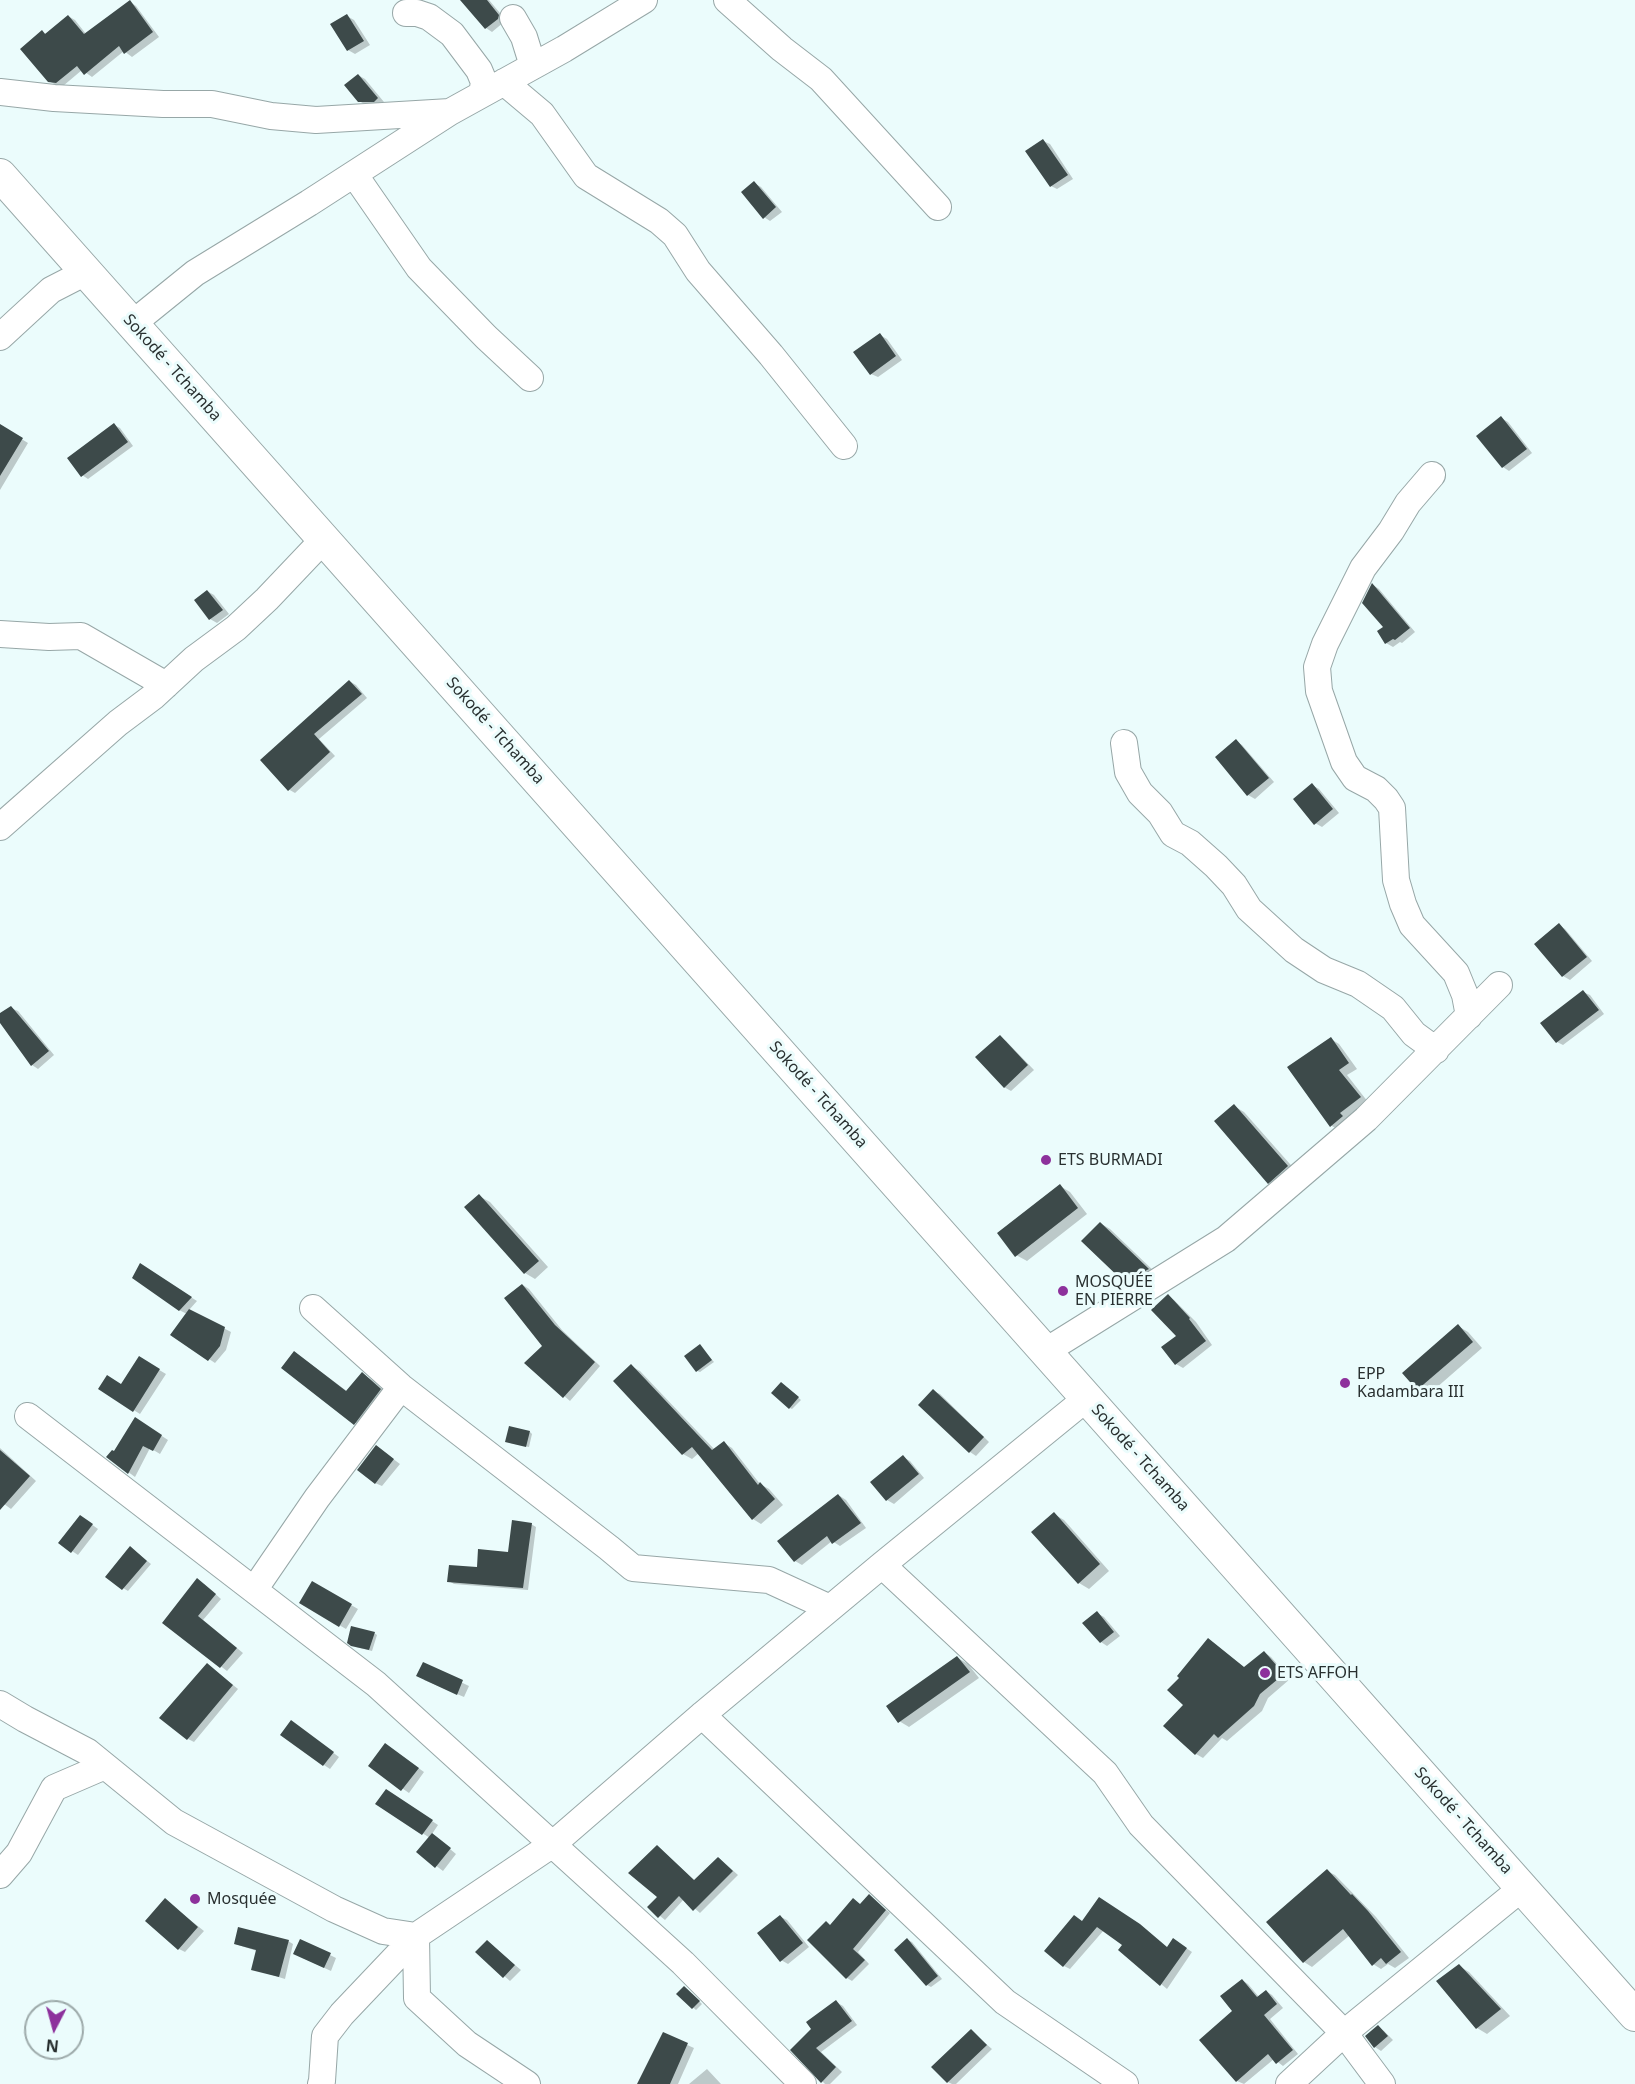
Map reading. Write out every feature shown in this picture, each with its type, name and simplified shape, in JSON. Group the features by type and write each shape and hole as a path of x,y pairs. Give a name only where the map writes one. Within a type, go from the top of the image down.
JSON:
{"main road":[{"name":"Sokodé - Tchamba","path":"0,175 1635,2015"}],"street":[{"path":"132,324 195,273 450,112 644,0"},
{"path":"727,0 782,49 821,79 938,207"},
{"path":"406,13 417,13 429,17 452,34 479,70 484,82 542,114 586,176 659,221 675,234 698,270 771,355 844,446"},
{"path":"513,18 524,37 533,66"},
{"path":"0,92 54,98 162,104 212,104 271,116 316,120 450,112"},
{"path":"354,174 419,268 486,337 530,378"},
{"path":"0,337 51,290 86,272"},
{"path":"1432,475 1408,503 1391,531 1363,568 1325,644 1317,667 1319,691 1344,762 1355,778 1376,789 1392,808 1396,880 1412,925 1456,973 1465,995 1469,1016"},
{"path":"0,827 48,783 194,659 236,628 324,539"},
{"path":"0,634 81,636 166,685"},
{"path":"1124,743 1128,772 1140,793 1160,813 1173,834 1190,843 1234,885 1249,909 1294,950 1324,970 1358,984 1393,1008 1414,1034 1436,1050"},
{"path":"1046,1351 1226,1239 1366,1119 1499,985"},
{"path":"313,1308 402,1387 633,1568 769,1580 830,1608"},
{"path":"254,1590 317,1498 402,1387"},
{"path":"321,2084 326,2036 342,2014 416,1936 553,1844 830,1608 1088,1398"},
{"path":"28,1416 376,1684 683,1963 803,2084"},
{"path":"882,1565 1105,1773 1141,1825 1344,2033 1382,2084"},
{"path":"0,1704 88,1752 174,1822 195,1834 334,1909 382,1931 416,1936"},
{"path":"702,1715 1005,2002 1125,2084"},
{"path":"0,1875 19,1853 54,1788 105,1766"},
{"path":"1289,2084 1344,2033 1522,1888"},
{"path":"416,1936 417,1998 467,2044 527,2084"}],"building":[{"path":"130,0 153,32 124,54 119,46 84,75 77,66 56,83 48,82 20,49 42,30 45,34 68,15 84,34"},
{"path":"460,0 487,0 499,15 498,19 485,29"},
{"path":"347,14 364,41 347,51 330,24"},
{"path":"358,74 378,98 374,102 358,102 344,85"},
{"path":"1043,139 1068,175 1050,187 1025,151"},
{"path":"754,181 776,207 763,219 741,192"},
{"path":"880,333 896,356 870,375 853,352"},
{"path":"1501,416 1527,449 1502,468 1476,436"},
{"path":"114,423 128,442 81,477 67,458"},
{"path":"0,424 23,438 0,476"},
{"path":"1372,583 1410,628 1395,640 1385,644 1377,631 1383,627 1362,603"},
{"path":"207,590 223,610 209,620 194,600"},
{"path":"349,680 362,694 314,734 330,752 288,791 260,760"},
{"path":"1236,739 1269,778 1247,796 1215,757"},
{"path":"1312,783 1333,809 1314,825 1293,799"},
{"path":"1559,923 1587,957 1562,977 1534,944"},
{"path":"1583,990 1599,1010 1556,1043 1540,1023"},
{"path":"11,1006 49,1051 31,1066 0,1023 0,1013"},
{"path":"1000,1035 1028,1065 1004,1088 975,1057"},
{"path":"1331,1037 1349,1063 1339,1070 1361,1097 1340,1113 1343,1116 1330,1127 1287,1067"},
{"path":"1234,1104 1288,1166 1268,1184 1214,1121"},
{"path":"1060,1184 1078,1208 1015,1257 997,1233"},
{"path":"479,1194 539,1261 524,1274 464,1207"},
{"path":"1100,1222 1149,1269 1126,1284 1081,1241"},
{"path":"140,1263 192,1297 179,1311 132,1278"},
{"path":"522,1284 555,1325 595,1362 563,1398 524,1363 542,1346 504,1298"},
{"path":"1168,1294 1190,1318 1206,1341 1175,1365 1161,1347 1176,1336 1151,1310"},
{"path":"189,1309 225,1327 220,1346 208,1361 170,1335"},
{"path":"1458,1324 1473,1342 1417,1390 1402,1373"},
{"path":"700,1344 712,1360 696,1372 684,1356"},
{"path":"294,1351 346,1391 362,1372 381,1389 354,1425 281,1368"},
{"path":"139,1356 160,1369 133,1412 98,1389 107,1375 121,1384"},
{"path":"631,1364 712,1450 724,1441 758,1485 760,1482 775,1499 752,1520 692,1447 682,1455 613,1381"},
{"path":"781,1382 799,1397 789,1409 771,1393"},
{"path":"933,1389 984,1437 969,1453 918,1405"},
{"path":"135,1417 162,1435 153,1451 143,1446 128,1474 106,1457 112,1450 114,1451"},
{"path":"509,1426 530,1431 526,1447 505,1442"},
{"path":"376,1445 394,1459 375,1484 357,1470"},
{"path":"0,1450 30,1476 0,1510"},
{"path":"903,1455 919,1474 886,1501 870,1482"},
{"path":"838,1494 861,1523 832,1544 827,1536 794,1562 777,1541"},
{"path":"1054,1512 1100,1564 1078,1584 1031,1532"},
{"path":"80,1515 93,1524 71,1553 58,1543"},
{"path":"512,1520 532,1523 523,1588 447,1582 449,1565 477,1567 478,1549 508,1552"},
{"path":"130,1546 147,1561 122,1590 105,1577"},
{"path":"197,1578 216,1594 198,1616 237,1648 220,1668 162,1623"},
{"path":"312,1581 352,1604 339,1627 299,1603"},
{"path":"1097,1611 1114,1632 1100,1643 1082,1623"},
{"path":"351,1626 375,1632 369,1650 347,1643"},
{"path":"1208,1638 1244,1667 1264,1651 1284,1674 1260,1694 1254,1706 1218,1738 1214,1734 1195,1755 1163,1726 1183,1705 1167,1690 1179,1678 1177,1676"},
{"path":"957,1656 970,1672 898,1723 886,1706"},
{"path":"423,1662 463,1680 457,1695 416,1676"},
{"path":"207,1663 233,1685 187,1740 159,1718"},
{"path":"291,1720 334,1752 323,1766 280,1735"},
{"path":"385,1743 419,1768 401,1791 368,1766"},
{"path":"386,1789 433,1820 422,1835 375,1804"},
{"path":"432,1833 451,1848 435,1868 416,1852"},
{"path":"657,1845 694,1880 718,1857 733,1871 693,1911 679,1896 658,1918 647,1907 657,1897 628,1873"},
{"path":"1327,1869 1368,1911 1401,1952 1386,1964 1381,1958 1372,1966 1343,1929 1303,1963 1266,1922"},
{"path":"869,1894 886,1910 853,1949 865,1960 846,1979 807,1940 826,1921 830,1925 853,1898 860,1904"},
{"path":"1099,1897 1140,1924 1167,1947 1173,1938 1187,1948 1160,1986 1118,1950 1122,1945 1097,1927 1063,1967 1044,1951 1074,1915 1082,1921"},
{"path":"165,1898 198,1927 178,1950 145,1921"},
{"path":"780,1915 803,1943 780,1962 757,1933"},
{"path":"238,1927 289,1940 279,1977 251,1970 256,1950 234,1944"},
{"path":"907,1938 938,1976 926,1986 894,1950"},
{"path":"300,1939 331,1953 324,1968 293,1954"},
{"path":"487,1940 515,1965 503,1978 475,1952"},
{"path":"1459,1964 1501,2009 1476,2029 1436,1981"},
{"path":"1242,1979 1257,1997 1266,1990 1277,2004 1264,2015 1293,2050 1276,2064 1268,2054 1236,2082 1199,2040 1232,2011 1220,1996"},
{"path":"684,1986 700,2001 692,2009 676,1994"},
{"path":"836,2000 852,2021 816,2048 836,2067 821,2083 790,2050 811,2029 806,2022"},
{"path":"1378,2025 1388,2036 1374,2048 1365,2036"},
{"path":"971,2029 987,2045 947,2083 931,2067"},
{"path":"663,2032 688,2043 670,2084 637,2084"}],"place":[{"name":"ETS BURMADI","path":"1046,1160"},
{"name":"MOSQUÉE EN PIERRE","path":"1063,1291"},
{"name":"EPP Kadambara III","path":"1345,1383"},
{"name":"ETS AFFOH","path":"1265,1673"},
{"name":"Mosquée","path":"195,1899"}]}
